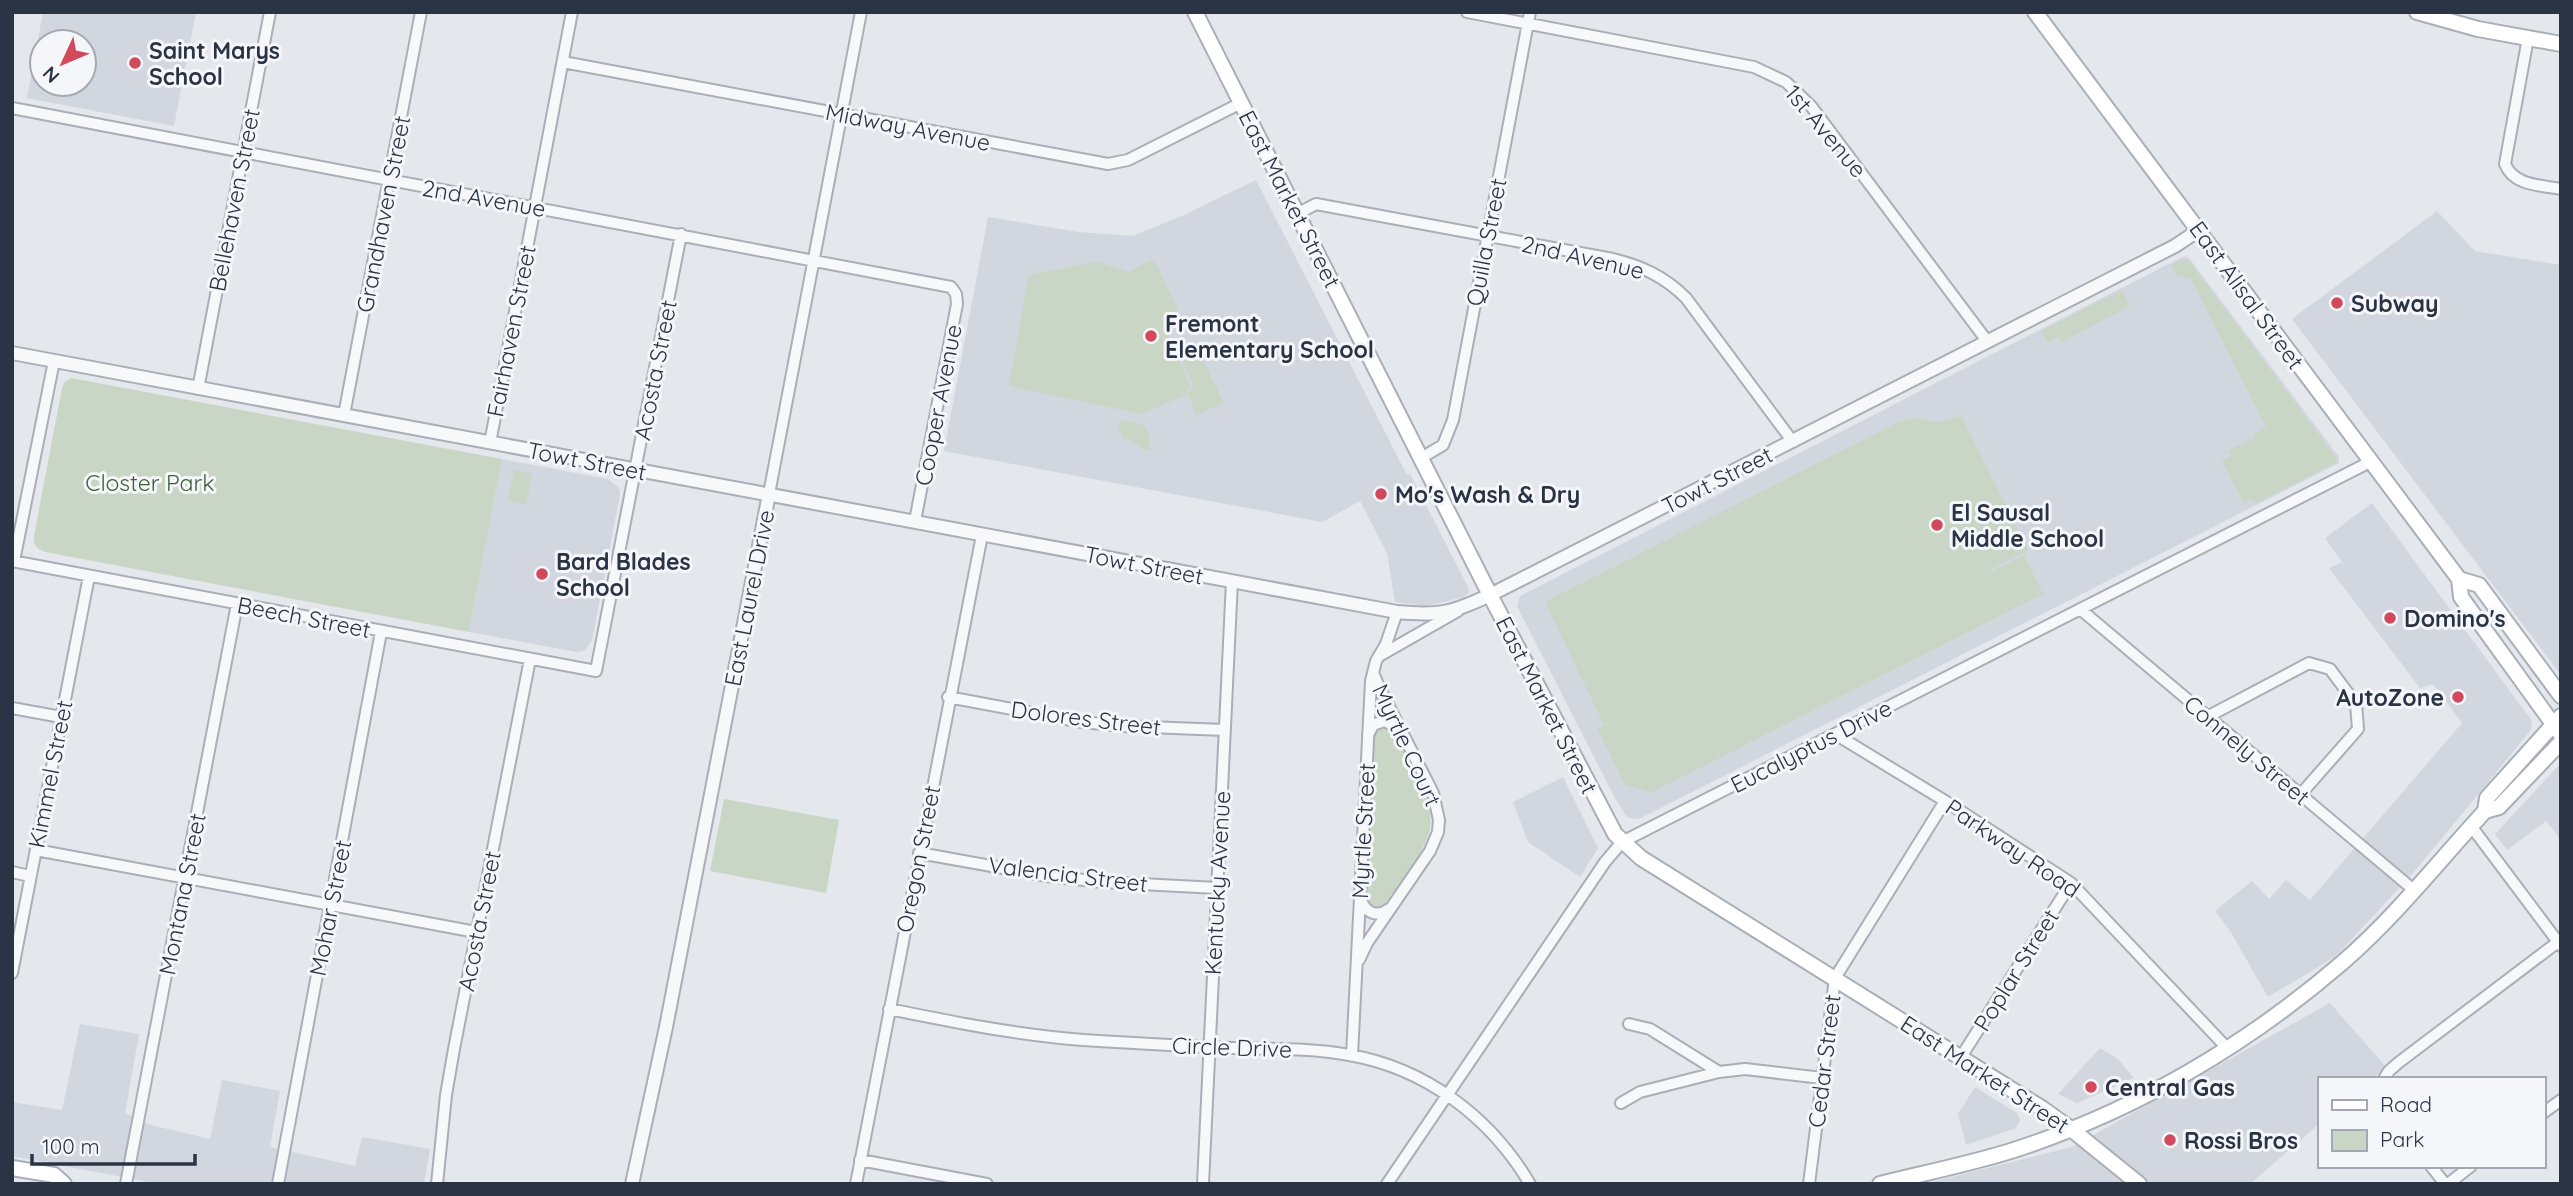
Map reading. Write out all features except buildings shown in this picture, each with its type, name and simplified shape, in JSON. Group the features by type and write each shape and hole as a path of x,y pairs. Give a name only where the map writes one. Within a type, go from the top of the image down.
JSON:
{"main road":[{"name":"East Market Street","path":"1195,12 1490,595 1601,810 1622,842 1641,858 1961,1057 2071,1129 2139,1184"},
{"name":"East Alisal Street","path":"2035,12 2459,579 2461,597 2558,725"},
{"path":"2417,12 2467,27 2561,44"},
{"name":"East Alisal Street","path":"2459,579 2479,585 2561,696"},
{"path":"2485,811 2487,798 2558,725"},
{"path":"1880,1184 2012,1151 2071,1129 2160,1087 2228,1049 2268,1022 2344,961 2415,891 2485,811 2499,807 2561,742"},
{"path":"12,1168 54,1175 64,1184"}],"street":[{"name":"Bellehaven Street","path":"198,389 270,12"},
{"name":"Grandhaven Street","path":"344,415 421,12"},
{"name":"Fairhaven Street","path":"490,443 572,12"},
{"name":"East Laurel Drive","path":"632,1184 666,1027 861,12"},
{"name":"1st Avenue","path":"1467,12 1754,67 1786,82 1811,106 1987,341"},
{"name":"Quilla Street","path":"1421,458 1443,444 1451,428 1530,12"},
{"path":"2528,38 2505,164 2511,175 2519,181 2561,189"},
{"name":"Midway Avenue","path":"563,62 1113,163 1136,156 1241,103"},
{"name":"2nd Avenue","path":"12,108 681,234 947,286 954,290"},
{"name":"2nd Avenue","path":"1297,214 1316,204 1624,262 1646,269 1665,279 1686,298 1793,442"},
{"name":"Towt Street","path":"12,353 1397,612 1434,615 1470,605 1490,595 2175,246 2199,230"},
{"name":"Acosta Street","path":"596,671 681,234"},
{"name":"Cooper Avenue","path":"915,521 957,304 954,290"},
{"path":"13,561 54,361"},
{"name":"Eucalyptus Drive","path":"1387,1184 1605,862 1622,842 2370,462"},
{"name":"Oregon Street","path":"856,1184 948,698 982,534"},
{"name":"Beech Street","path":"13,561 596,671"},
{"name":"Kimmel Street","path":"12,973 89,576"},
{"name":"Kentucky Avenue","path":"1203,1184 1232,581"},
{"name":"Montana Street","path":"126,1184 237,604"},
{"path":"1381,654 1470,605"},
{"name":"Connely Street","path":"2080,609 2415,891"},
{"name":"Myrtle Street","path":"1352,1055 1371,681 1397,612"},
{"name":"Mohar Street","path":"278,1184 382,632"},
{"name":"Acosta Street","path":"437,1184 446,1095 530,659"},
{"path":"2207,717 2309,663 2330,669 2356,704 2358,729 2300,794"},
{"name":"Myrtle Court","path":"1357,966 1363,951 1391,906 1434,844 1439,820 1436,799 1378,687 1374,669"},
{"name":"Dolores Street","path":"948,698 1082,722 1225,730"},
{"path":"12,708 61,717"},
{"path":"1367,735 1374,725 1384,721 1401,730"},
{"name":"Parkway Road","path":"1835,734 2071,883 2228,1049"},
{"name":"Cedar Street","path":"1809,1184 1835,978 1945,801"},
{"path":"2385,1077 2398,1063 2560,944 2471,826"},
{"path":"36,850 476,932"},
{"name":"Valencia Street","path":"919,853 1068,878 1217,888"},
{"path":"12,872 30,876"},
{"name":"Poplar Street","path":"1961,1057 2071,883"},
{"path":"1360,893 1363,905 1371,913 1382,913 1391,906"},
{"name":"Circle Drive","path":"888,1009 1035,1036 1308,1050 1352,1055 1401,1070 1480,1120 1513,1157 1530,1184"},
{"path":"1629,1024 1650,1029 1719,1072"},
{"path":"1621,1103 1640,1092 1719,1072 1745,1069 1822,1078"},
{"path":"2545,1112 2561,1100"},
{"path":"860,1160 987,1184"},
{"path":"2433,1168 2446,1184 2468,1168"}],"shaded area":[{"name":"Saint Marys School","path":"43,12 196,12 174,126 27,98 28,93 28,98 98,98 98,28 40,28"},
{"name":"Fremont Elementary School","path":"1256,180 1407,475 1410,474 1468,587 1469,592 1464,597 1426,606 1395,602 1387,553 1360,501 1322,522 944,451 988,217 1078,232 1133,236"},
{"path":"2437,211 2475,251 2561,265 2561,675 2292,319"},
{"name":"El Sausal Middle School","path":"2184,256 2189,258 2339,457 2339,463 1641,818 1627,817 1517,606 1520,596"},
{"name":"Bard Blades School","path":"502,459 608,479 619,488 592,641 584,651 577,652 469,632"},
{"path":"2372,503 2532,721 2531,730 2414,872 2336,956 2268,997 2229,929 2215,911 2252,881 2269,899 2286,880 2310,900 2462,723 2433,684 2420,688 2329,568 2342,562 2325,538"},
{"path":"2561,763 2561,840 2546,821 2507,850 2495,834"},
{"path":"1563,777 1598,848 1580,877 1528,842 1513,802"},
{"path":"2330,1003 2386,1067 2374,1077 2318,1077 2318,1125 2250,1184 1924,1184 2072,1147"},
{"path":"80,1024 139,1034 125,1113 151,1125 210,1139 222,1080 280,1091 270,1147 355,1166 362,1137 430,1149 424,1184 159,1184 12,1156 12,1102 62,1110"},
{"path":"2100,1048 2118,1059 2134,1078 2077,1103 2058,1094"},
{"path":"1975,1087 2017,1113 2020,1120 2016,1128 1966,1145 1958,1114"}],"green space":[{"path":"2183,259 2189,261 2337,459 2336,462 2256,503 2251,499 2243,502 2222,461 2231,456 2228,451 2254,438 2253,435 2266,427 2191,279 2177,276 2171,265"},
{"path":"1151,260 1156,264 1178,309 1161,318 1190,386 1185,395 1141,414 1009,386 1028,278 1032,274 1098,262 1128,272"},
{"path":"2122,290 2130,306 2062,342 2059,337 2047,343 2041,331"},
{"path":"1195,344 1224,403 1197,415 1188,394 1193,384 1177,352"},
{"name":"Closter Park","path":"71,378 502,459 469,632 40,550 35,544 34,536 62,388"},
{"path":"1961,416 2028,550 1991,569 1992,571 2024,555 2043,594 1650,793 1625,784 1597,729 1604,725 1545,602 1898,422 1913,418 1937,422"},
{"path":"1122,420 1144,425 1150,435 1149,449 1144,450 1123,439 1118,425"},
{"path":"514,470 532,474 526,505 508,500"},
{"path":"1382,725 1392,730 1420,782 1430,810 1431,824 1414,863 1384,905 1380,909 1373,909 1366,902 1374,734"},
{"path":"724,799 839,820 826,893 710,871"}],"place":[{"name":"Saint Marys School","path":"135,63"},
{"name":"Subway","path":"2337,303"},
{"name":"Fremont Elementary School","path":"1151,336"},
{"name":"Mo's Wash & Dry","path":"1381,494"},
{"name":"El Sausal Middle School","path":"1937,525"},
{"name":"Bard Blades School","path":"542,574"},
{"name":"Domino's","path":"2390,618"},
{"name":"AutoZone","path":"2458,697"},
{"name":"Central Gas","path":"2091,1087"},
{"name":"Rossi Bros","path":"2170,1140"}]}
